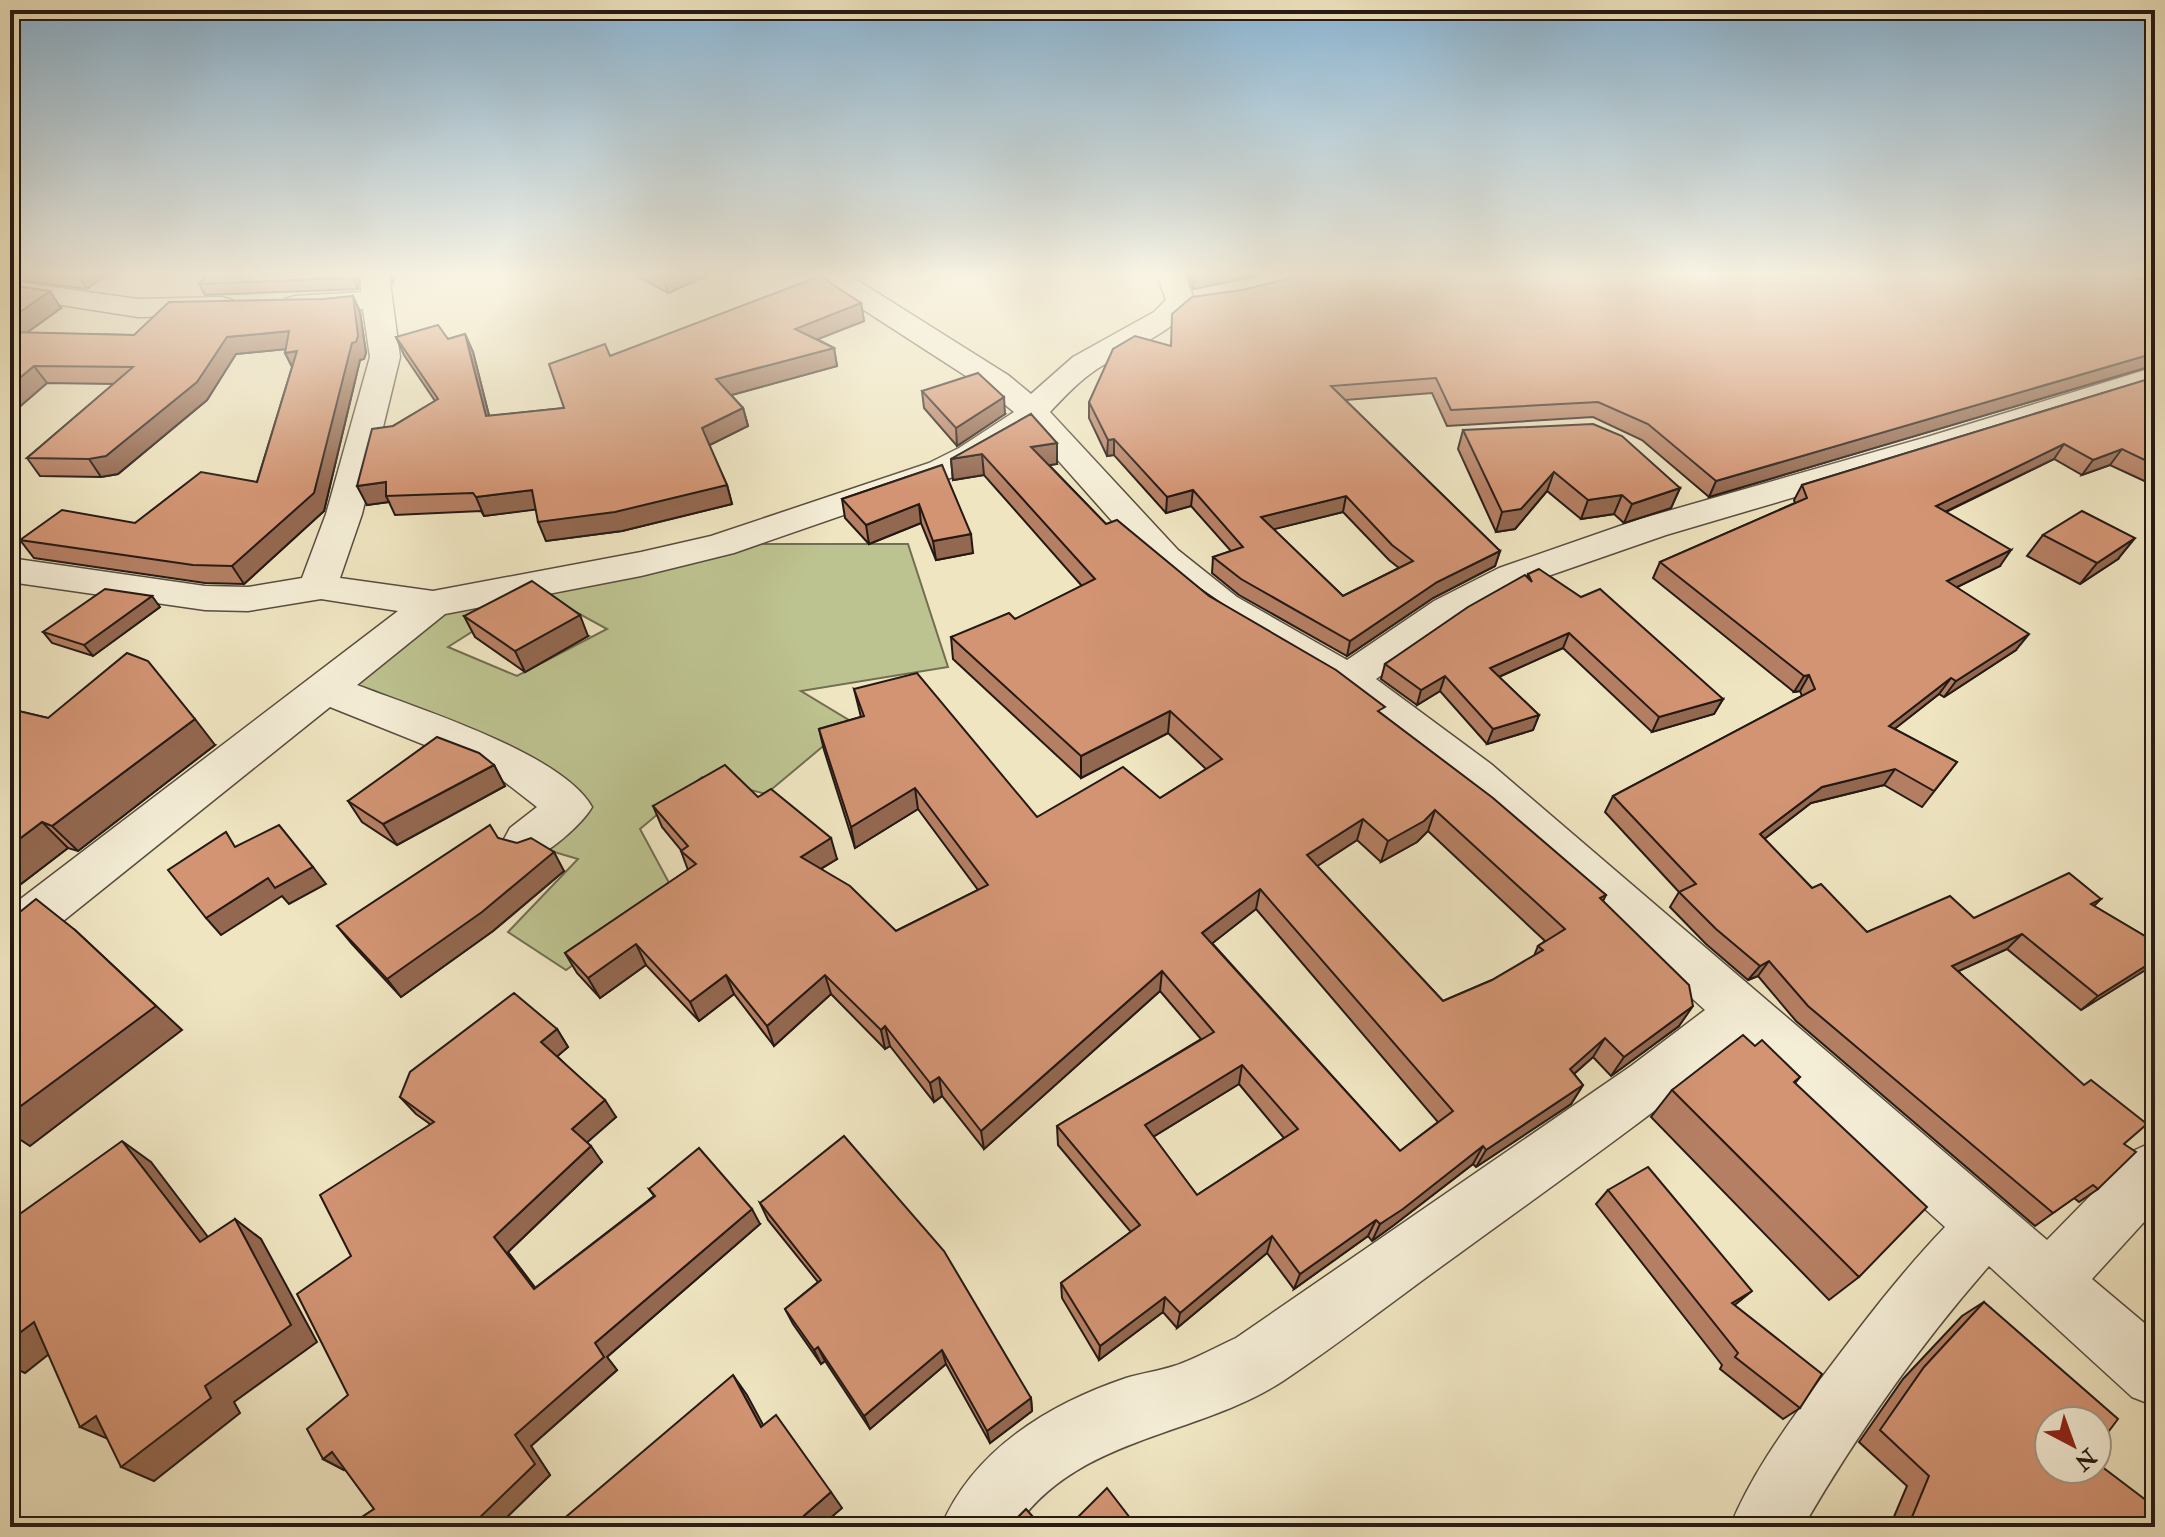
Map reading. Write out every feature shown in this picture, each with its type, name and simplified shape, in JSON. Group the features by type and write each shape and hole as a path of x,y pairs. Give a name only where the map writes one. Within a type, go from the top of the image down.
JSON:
{"street":[{"path":"321,587 321,576 344,514 385,357 384,347"},
{"path":"944,347 997,382 1032,411 1165,558 1223,606 1348,679 1475,776 2155,1374"},
{"path":"10,570 205,598 248,599 321,587 433,604 721,545 941,470 1019,426 1084,364 1114,347"},
{"path":"1348,679 1415,631 1481,590 1690,502 1939,444 2155,376"},
{"path":"10,935 433,604"},
{"path":"323,688 507,761 569,807 526,841"},
{"path":"975,1527 1001,1490 1035,1459 1106,1419 1127,1410 1180,1397 1258,1360 1650,1084 1741,1012"},
{"path":"2048,1282 2155,1169"},
{"path":"1764,1527 1816,1441 1913,1306 1986,1225"}],"green space":[{"path":"750,544 908,544 948,667 801,691 852,722 766,794 702,777 640,829 674,892 566,970 508,932 578,859 537,847 582,801 342,682 443,607 527,597 448,647 517,676 607,629 541,593"}],"building":[{"path":"10,347 221,347 197,382 106,456 89,459 27,458 133,367 34,366 10,386"},
{"path":"286,347 351,347 314,493 232,566 193,565 20,540 62,510 135,523 201,472 257,482 297,351 285,353"},
{"path":"403,347 468,347 486,416 564,408 549,364 597,347 606,347 610,356 634,347 834,348 716,379 743,408 702,428 727,485 615,512 538,522 532,490 476,497 473,493 386,496 386,482 357,486 372,429 393,426 438,399"},
{"path":"2155,347 2155,353 1716,481 1648,424 1598,402 1451,410 1436,378 1331,386 1500,551 1437,582 1350,641 1241,579 1213,557 1243,547 1193,490 1167,497 1114,439 1108,440 1089,402 1113,349","holes":["1346,496 1392,545 1413,561 1343,596 1261,517"]},
{"path":"978,373 1004,397 956,428 922,391"},
{"path":"2155,377 2155,465 2122,449 2093,460 2064,444 1936,506 2011,550 1947,581 2029,634 1956,681 1951,678 1889,726 1957,762 1934,791 1895,769 1822,787 1760,834 1812,888 1821,884 1867,932 1950,896 1974,918 2069,873 2101,899 2091,904 2155,942 2155,960 2098,996 2022,934 1952,966 2084,1085 2091,1080 2147,1124 2124,1144 2136,1152 2098,1189 2093,1185 2053,1213 1808,1006 1769,961 1760,966 1716,929 1679,892 1696,884 1613,796 1815,689 1809,675 1804,676 1660,562 1807,498 1802,485"},
{"path":"1031,414 1057,443 1031,447 1106,524 1117,520 1209,596 1336,670 1385,707 1378,711 1493,798 1606,895 1600,898 1689,985 1693,1006 1624,1057 1605,1038 1570,1069 1583,1085 1486,1150 1483,1146 1403,1209 1380,1224 1376,1220 1300,1274 1272,1236 1180,1313 1165,1297 1100,1346 1061,1283 1140,1225 1057,1126 1214,1032 1162,971 981,1131 939,1077 930,1083 885,1026 881,1030 825,975 767,1026 726,975 690,1002 636,944 588,978 565,953 696,864 681,851 688,846 653,806 725,765 758,797 771,789 831,838 801,857 850,886 896,931 988,885 915,788 851,827 819,729 864,716 854,689 917,673 1037,817 1123,767 1160,798 1222,759 1170,711 1081,756 951,637 1009,613 1015,619 1095,579 982,454 951,459","holes":["1435,810 1565,929 1538,946 1543,950 1492,980 1443,1001 1307,855 1363,819 1388,841 1424,821","1260,889 1453,1111 1400,1151 1202,933","1242,1065 1298,1129 1197,1195 1145,1125"]},
{"path":"1593,424 1622,436 1680,488 1632,504 1622,495 1588,500 1554,472 1521,509 1502,512 1463,430"},
{"path":"942,465 971,534 933,541 919,504 866,525 842,499"},
{"path":"2082,511 2135,538 2097,563 2043,535"},
{"path":"1539,569 1581,597 1600,589 1723,699 1659,717 1569,633 1490,668 1539,715 1493,729 1445,676 1421,690 1385,664 1468,607 1525,575 1532,582 1528,574"},
{"path":"532,581 580,615 515,651 464,616"},
{"path":"105,589 152,596 84,645 43,632"},
{"path":"127,653 148,661 195,719 52,826 42,822 10,846 10,709 48,718"},
{"path":"437,737 479,753 494,765 383,824 348,801"},
{"path":"279,825 313,867 275,888 268,878 206,918 168,870 226,832 235,847"},
{"path":"490,825 498,838 517,843 531,838 554,852 482,912 387,979 337,926"},
{"path":"36,899 75,930 156,1006 10,1114 10,920"},
{"path":"514,993 557,1029 541,1042 605,1100 572,1129 591,1146 494,1237 534,1289 655,1196 649,1189 699,1148 752,1209 595,1343 604,1357 515,1435 535,1464 470,1527 347,1527 374,1509 332,1452 323,1459 307,1429 348,1395 297,1294 351,1256 320,1195 434,1122 400,1097 410,1072"},
{"path":"1743,1035 1755,1046 1762,1040 1800,1077 1794,1082 1927,1207 1859,1277 1672,1090"},
{"path":"844,1136 944,1251 1031,1398 987,1431 942,1350 864,1416 818,1347 814,1350 785,1309 821,1280 760,1203"},
{"path":"122,1141 200,1242 235,1219 291,1325 205,1386 211,1398 121,1467 96,1416 80,1427 34,1322 10,1340 10,1221"},
{"path":"1648,1167 1752,1291 1732,1303 1822,1374 1800,1408 1735,1357 1738,1353 1608,1190"},
{"path":"1984,1302 2102,1405 2033,1405 2033,1485 2113,1485 2113,1475 2155,1507 2155,1527 1993,1527 1989,1523 1986,1527 1925,1527 1912,1517 1929,1476 1880,1430 1924,1367"},
{"path":"733,1375 761,1427 776,1415 831,1492 791,1527 554,1527"},
{"path":"1107,1488 1137,1527 1068,1527"},
{"path":"1026,1509 1042,1527 990,1527 995,1521 1014,1521"}]}
